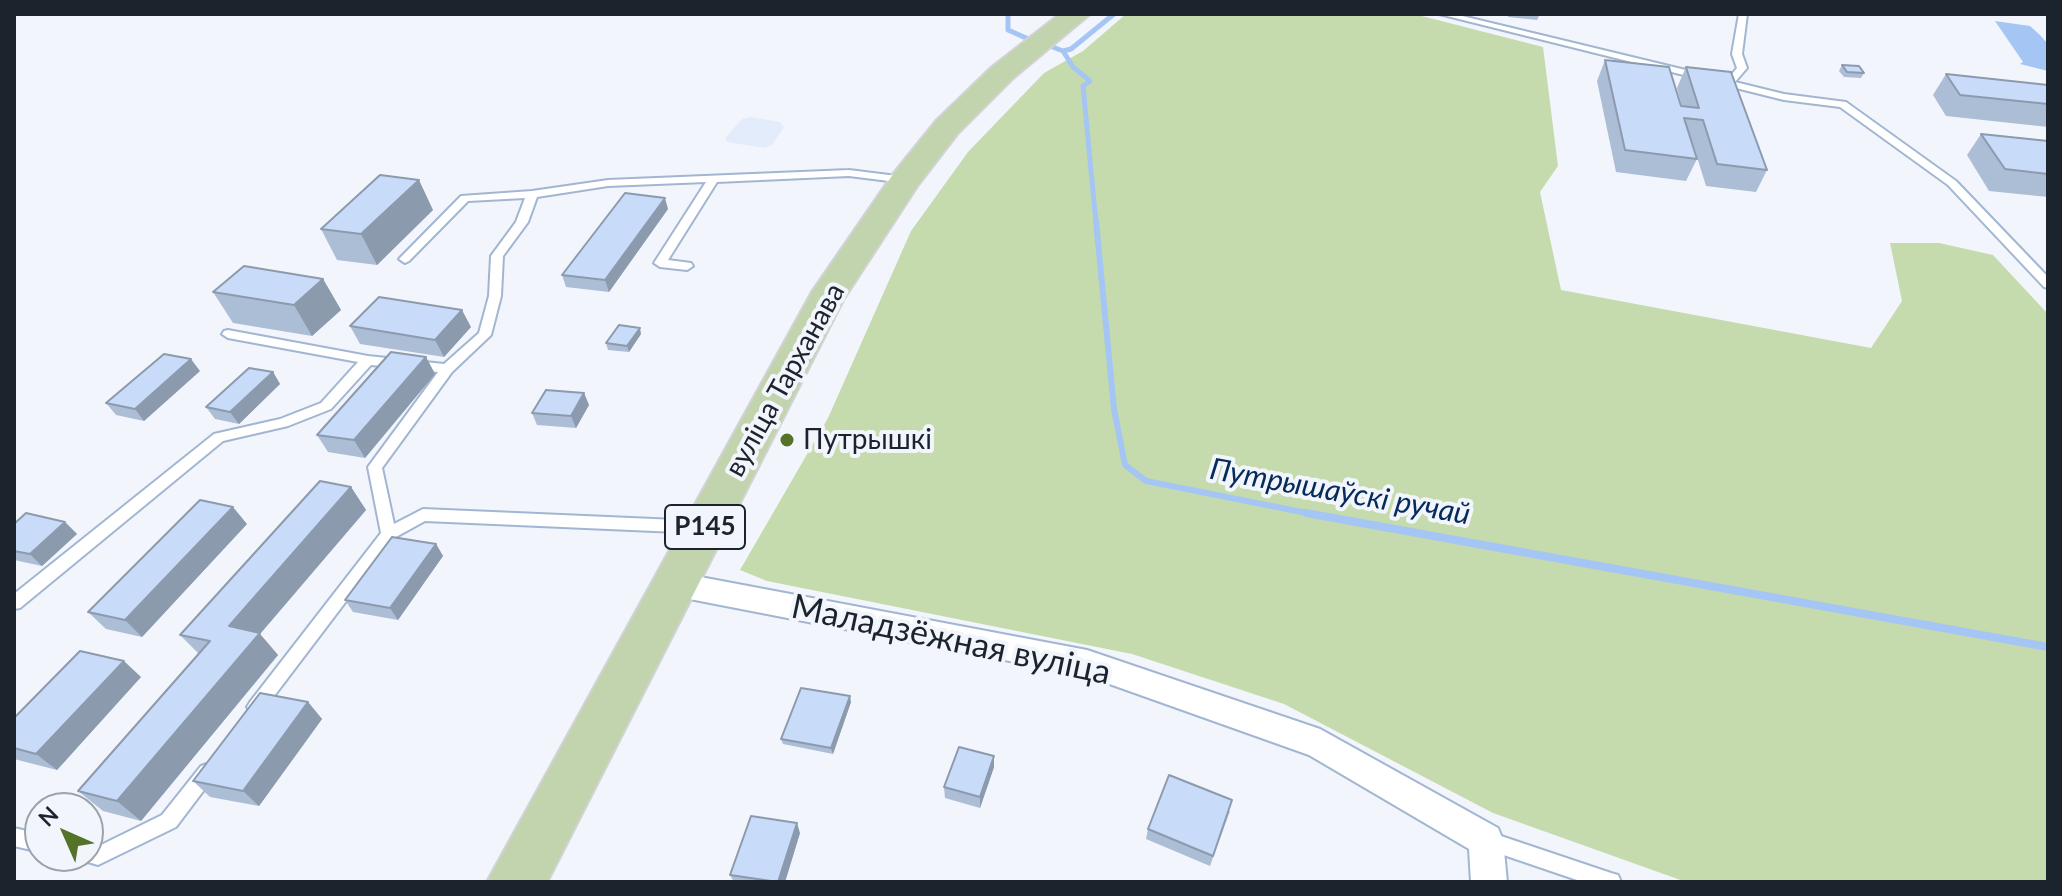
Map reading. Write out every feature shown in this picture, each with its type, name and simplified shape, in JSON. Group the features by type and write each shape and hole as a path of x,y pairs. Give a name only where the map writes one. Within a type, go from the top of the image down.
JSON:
{"main road":[{"name":"вуліца Тарханава","path":"516,882 825,300 905,180 947,127 1002,73 1077,14"}],"street":[{"name":"Маладзёжная вуліца","path":"674,584 1087,663 1320,744 1486,840"},
{"path":"1486,840 1489,882"}],"lane":[{"path":"1443,14 1784,97 1843,104 1952,183 2048,284"},
{"path":"1729,84 1742,68 1737,54 1743,14"},
{"path":"405,259 465,198 532,194 608,183 714,178 849,173 905,180"},
{"path":"687,266 660,263 714,178"},
{"path":"389,534 375,467 447,369 485,335 495,296 497,256 522,222 532,194"},
{"path":"228,334 368,360 447,369"},
{"path":"14,603 219,437 283,423 326,406 368,360"},
{"path":"245,721 389,534 423,515 705,527"},
{"path":"104,853 169,821 217,758"},
{"path":"1486,840 1611,882"}],"shaded area":[{"path":"751,117 780,122 784,127 772,145 764,148 727,142 725,138 742,119"}],"green space":[{"path":"1126,14 1414,14 1543,47 1558,166 1540,192 1561,290 1871,348 1902,301 1890,243 1939,243 1993,255 2048,314 2048,882 1686,882 1493,813 1284,704 1132,654 767,581 740,570 828,418 911,231 968,152 1044,73 1083,51"}],"water":[{"path":"1995,21 2030,26 2040,35 2048,44 2048,71 2020,64 2023,62"}],"building":[{"path":"1605,60 1669,67 1681,106 1699,108 1686,67 1731,72 1767,170 1717,164 1703,120 1684,118 1697,159 1625,150"},
{"path":"1842,65 1859,66 1864,73 1847,72"},
{"path":"1946,74 2048,85 2048,104 1960,95"},
{"path":"1981,134 2048,141 2048,174 2005,169"},
{"path":"380,175 419,180 361,234 321,229"},
{"path":"625,193 665,198 605,280 562,275"},
{"path":"244,266 323,279 294,305 213,292"},
{"path":"379,297 462,310 435,340 350,326"},
{"path":"619,325 640,328 627,346 606,343"},
{"path":"391,352 426,357 354,440 317,435"},
{"path":"164,354 191,359 135,409 106,403"},
{"path":"249,368 273,372 230,412 206,407"},
{"path":"546,390 584,393 571,416 532,413"},
{"path":"320,481 351,487 229,626 260,633 117,801 104,798 104,792 78,791 210,641 180,635"},
{"path":"200,500 233,507 125,620 88,612"},
{"path":"26,513 65,522 30,554 14,551 14,524"},
{"path":"392,537 436,544 390,608 345,600"},
{"path":"80,651 124,661 36,754 14,748 14,718"},
{"path":"801,688 850,696 831,748 781,739"},
{"path":"260,693 308,702 243,791 193,781"},
{"path":"959,747 994,756 980,797 944,787"},
{"path":"1169,775 1232,800 1213,856 1148,829"},
{"path":"751,816 797,823 778,882 730,875"}],"waterway":[{"name":"Путрышаўскі ручай","path":"1008,14 1008,30 1033,41"},
{"path":"1063,51 1071,49 1114,14"},
{"name":"Путрышаўскі ручай","path":"1045,44 1063,51"},
{"name":"Путрышаўскі ручай","path":"1063,51 1073,67 1090,81 1083,86 1096,223"},
{"name":"Путрышаўскі ручай","path":"1096,221 1114,409 1125,465 1146,481 1316,515"},
{"name":"Путрышаўскі ручай","path":"1306,513 1316,515"},
{"name":"Путрышаўскі ручай","path":"1316,515 2048,647"}],"place":[{"name":"Путрышкі","path":"787,440"}]}
